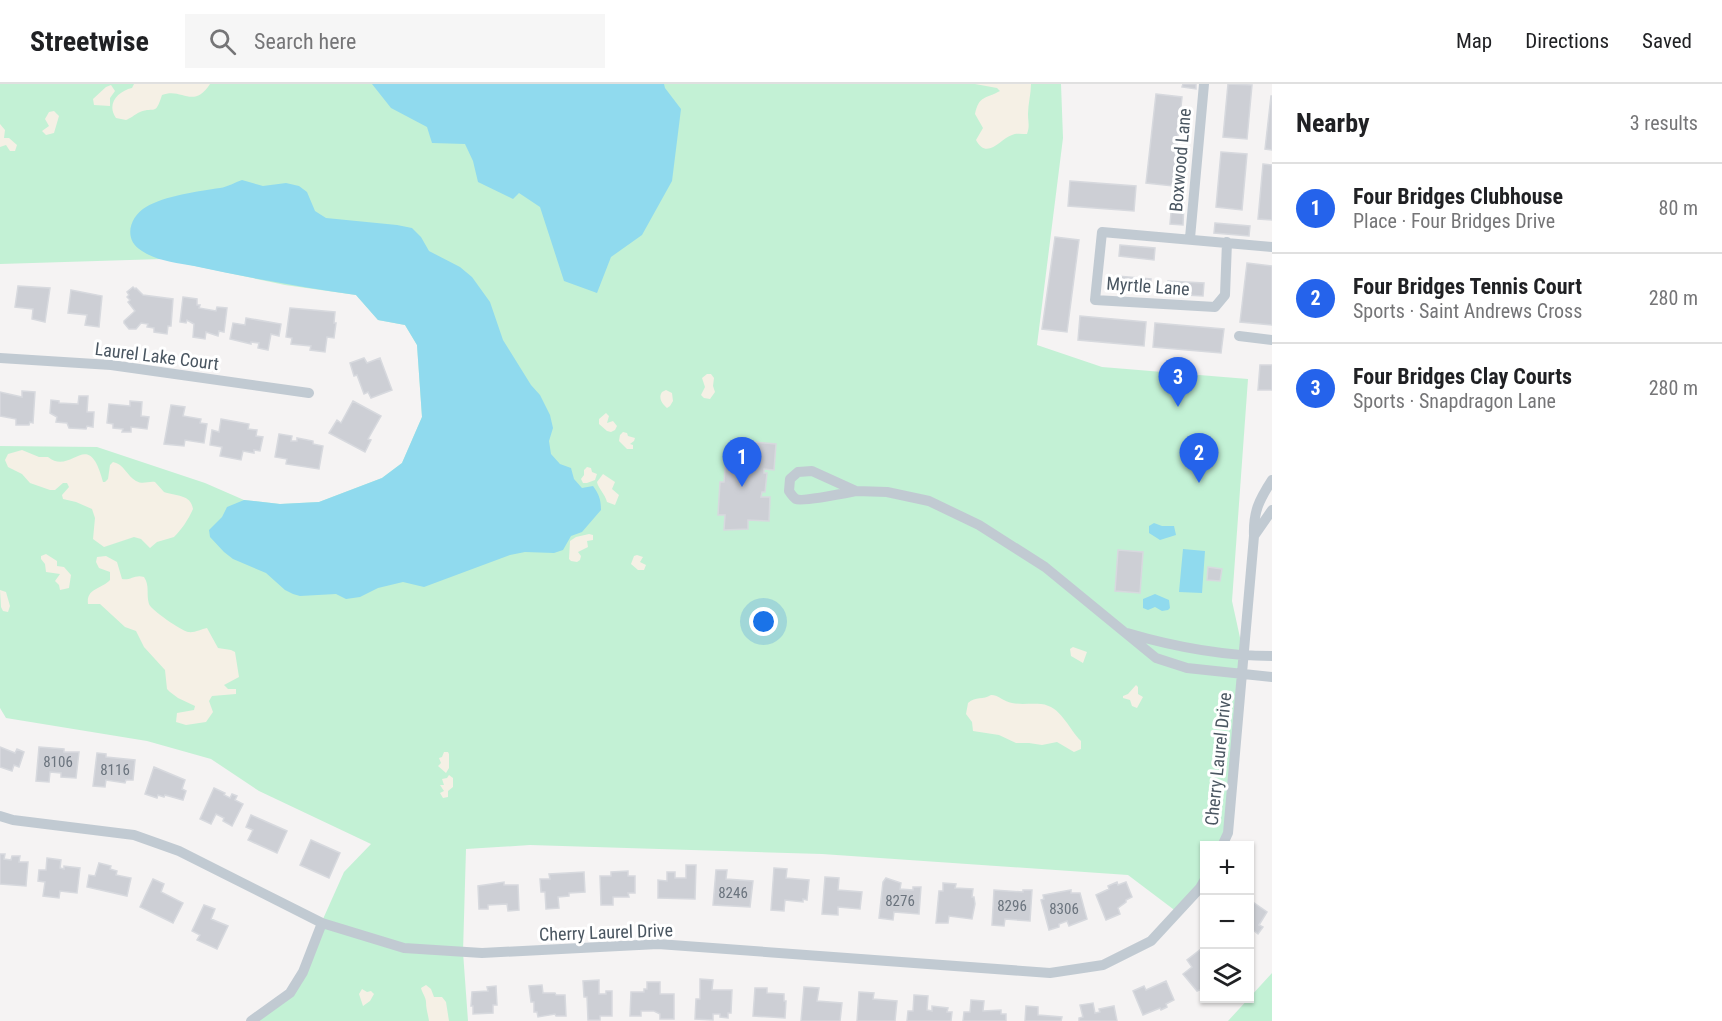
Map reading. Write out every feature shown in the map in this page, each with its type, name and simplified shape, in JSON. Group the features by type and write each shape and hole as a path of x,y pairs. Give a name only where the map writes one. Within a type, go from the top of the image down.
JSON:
{"street":[{"name":"Boxwood Lane","path":"1190,238 1204,84"},
{"name":"Myrtle Lane","path":"1227,242 1225,295 1215,307 1095,300 1102,232 1190,238 1227,242 1272,247"},
{"path":"1239,336 1272,340"},
{"name":"Laurel Lake Court","path":"0,358 111,365 309,393"},
{"path":"856,491 812,471 798,472 790,479 789,491 796,499 806,501 856,491 887,492 929,501 979,525 1045,567 1156,658 1187,668 1272,677"},
{"name":"Cherry Laurel Drive","path":"1224,841 1228,833 1244,656 1254,537 1253,518 1260,498 1272,480"},
{"path":"1254,537 1272,510"},
{"path":"1121,631 1191,650 1244,656 1272,656"},
{"name":"Cherry Laurel Drive","path":"0,816 134,836 179,852 322,922 410,949 482,953 658,945 1050,973 1103,965 1151,941 1200,888"},
{"path":"251,1021 290,993 303,972 322,922"}],"green space":[{"path":"0,84 1061,84 1063,138 1037,345 1102,367 1248,379 1232,601 1244,656 1222,841 1200,841 1200,886 1177,912 1128,875 822,854 530,845 466,849 463,952 468,1021 251,1021 290,993 344,872 371,844 259,791 211,759 147,741 6,718 0,708 0,446 97,447 205,483 244,500 280,504 319,502 382,478 402,463 422,417 417,345 405,325 378,320 356,295 285,285 162,259 0,264"},
{"path":"1272,973 1272,1021 1228,1021 1244,1003 1254,1003 1254,993"}],"sand":[{"path":"134,84 210,84 198,96 169,93 162,95 154,110 145,110 126,120 116,118 112,108 115,99 122,92 132,88"},
{"path":"975,84 1031,84 1027,134 1014,134 989,148 980,146 976,140 983,128 975,114 977,108 981,100 1000,91 997,88"},
{"path":"111,85 115,91 110,98 110,106 94,105 93,99"},
{"path":"54,111 59,116 54,133 46,135 42,131 49,126 45,119 49,112"},
{"path":"0,124 5,130 4,138 9,138 17,145 15,151 10,151 6,145 0,147"},
{"path":"711,374 714,378 715,392 710,399 701,395 705,387 702,378"},
{"path":"666,390 672,393 673,401 667,408 661,399 662,392"},
{"path":"606,413 609,416 607,423 613,421 617,426 611,432 599,424 599,419"},
{"path":"623,432 635,438 630,444 633,445 633,449 627,449 619,441"},
{"path":"22,450 57,461 65,461 85,454 91,457 97,465 103,482 108,479 110,465 113,462 117,463 136,481 155,482 164,492 186,498 192,504 193,509 185,524 174,537 157,542 150,548 141,539 134,537 104,547 93,539 95,518 92,509 63,499 62,495 69,487 67,483 63,483 55,490 50,490 30,483 22,474 8,467 5,460 8,454"},
{"path":"587,467 597,474 595,480 583,483 581,479"},
{"path":"603,474 615,482 612,489 619,495 615,505 607,502 597,482"},
{"path":"589,534 593,535 593,540 587,541 588,547 578,552 581,556 580,560 571,561 569,559 570,541"},
{"path":"46,554 57,561 57,566 64,567 71,575 69,588 60,590 55,581 60,574 46,572 41,556"},
{"path":"106,556 117,562 122,579 144,577 149,604 161,615 188,632 207,628 218,648 235,652 239,677 224,685 228,689 236,689 236,694 212,696 209,701 213,712 206,722 186,725 176,722 177,713 194,710 195,706 178,698 167,689 165,670 144,647 136,631 125,627 100,604 88,604 89,595 110,580 110,572 99,568 96,562 97,557"},
{"path":"634,556 643,557 640,562 646,565 644,570 638,570 631,564"},
{"path":"0,590 6,592 10,606 8,612 3,611 1,607"},
{"path":"1073,647 1087,652 1083,663 1071,656 1070,649"},
{"path":"1136,685 1138,694 1143,697 1137,708 1132,706 1130,700 1123,698"},
{"path":"991,695 1012,703 1041,704 1054,709 1064,718 1081,741 1081,749 1074,752 1057,742 1042,745 1016,743 999,735 973,731 972,722 966,714 968,703"},
{"path":"444,752 449,754 449,768 446,773 438,766 441,763 439,758"},
{"path":"449,775 453,778 453,787 448,791 448,797 443,798 440,793 444,791 440,785 444,785 442,779"},
{"path":"426,985 431,989 434,997 442,997 446,1002 449,1021 429,1021 426,1000 421,988"},
{"path":"362,989 374,994 363,1006 359,994"}],"water":[{"path":"372,84 664,84 681,109 672,181 642,235 611,257 597,293 564,281 540,207 519,193 513,199 478,182 473,161 465,144 432,143 427,127 391,108"},
{"path":"242,180 263,186 286,183 299,186 307,192 315,211 326,218 412,228 421,237 429,251 460,267 472,277 490,302 503,340 531,385 540,395 550,415 553,428 549,441 551,454 560,464 571,468 574,479 582,488 593,486 601,503 601,510 582,532 571,536 563,550 554,553 525,552 510,555 424,587 403,582 378,588 360,597 346,599 336,594 300,596 293,594 266,573 233,559 210,537 209,530 222,517 227,507 244,500 280,504 319,502 382,478 402,463 422,417 417,345 405,325 378,320 356,295 167,261 142,251 132,241 130,235 132,222 140,211 153,203 192,192 223,187"},
{"path":"1154,523 1174,526 1176,535 1160,540 1149,533 1149,526"},
{"path":"1183,549 1205,551 1202,593 1179,592"},
{"path":"1155,594 1169,600 1168,610 1162,611 1155,607 1148,610 1143,608 1143,599"}],"building":[{"path":"1183,84 1196,84 1196,89 1182,87"},
{"path":"1228,84 1252,85 1247,139 1223,137"},
{"path":"1156,94 1182,97 1173,186 1146,183"},
{"path":"1272,96 1272,150 1265,149"},
{"path":"1221,152 1247,154 1242,210 1216,207"},
{"path":"1263,164 1272,165 1272,220 1258,219"},
{"path":"1070,181 1136,186 1134,211 1068,206"},
{"path":"1172,201 1184,202 1183,225 1170,224"},
{"path":"1215,223 1250,226 1249,236 1214,233"},
{"path":"1055,237 1079,240 1067,332 1042,329"},
{"path":"1120,245 1155,248 1154,260 1119,256"},
{"path":"1247,263 1272,266 1272,325 1240,322"},
{"path":"1117,276 1151,279 1150,290 1116,287"},
{"path":"1168,281 1204,283 1203,296 1167,294"},
{"path":"18,286 50,288 45,322 32,319 33,309 15,307"},
{"path":"133,287 143,295 173,299 171,326 168,326 167,334 154,332 154,328 147,327 148,324 141,323 136,329 129,329 124,323 135,311 127,297 129,295 127,292"},
{"path":"71,290 102,296 99,327 85,325 87,315 68,313"},
{"path":"183,297 197,299 199,308 216,311 217,307 227,308 224,332 219,331 218,336 206,332 205,339 193,337 194,324 187,320 186,323 180,322"},
{"path":"290,308 335,312 334,338 327,337 325,352 310,350 311,346 291,344 292,338 286,337"},
{"path":"1080,316 1146,322 1144,346 1078,340"},
{"path":"246,318 281,324 279,336 271,334 268,350 258,348 259,343 251,342 251,344 230,339 233,323 245,325"},
{"path":"1155,323 1224,329 1221,353 1153,347"},
{"path":"364,358 367,363 380,358 392,390 371,398 368,392 364,394 350,363"},
{"path":"1260,365 1272,365 1272,390 1258,390"},
{"path":"22,391 35,392 33,423 30,422 29,425 16,425 16,419 0,416 0,392 22,397"},
{"path":"79,396 88,396 87,412 94,412 93,427 69,428 67,423 56,422 57,417 50,413 51,400 78,404"},
{"path":"130,401 142,402 141,416 149,417 147,429 131,427 131,432 122,432 123,429 113,428 113,424 107,423 109,404 130,406"},
{"path":"353,401 381,416 368,439 371,440 365,452 329,433 337,420 341,423"},
{"path":"171,405 185,407 183,416 201,419 200,423 207,424 204,443 185,440 184,446 164,444"},
{"path":"221,419 249,424 248,429 257,430 256,436 263,437 260,451 254,450 254,453 243,451 241,460 220,456 222,447 210,445 212,430 219,432"},
{"path":"279,434 292,436 291,441 297,441 297,438 313,441 313,444 323,446 319,469 286,464 287,459 275,457"},
{"path":"742,441 776,444 774,470 764,469 764,473 767,473 765,492 762,492 761,497 770,497 769,521 748,520 748,529 724,530 725,515 718,515 720,482 724,482 726,455 735,455 736,444 741,445"},
{"path":"1118,550 1143,552 1140,593 1115,591"},
{"path":"1208,567 1222,569 1220,581 1207,580"},
{"path":"0,747 15,753 17,749 24,752 19,767 14,765 12,771 0,767"},
{"path":"39,747 64,749 64,752 79,752 76,778 61,777 61,773 50,772 49,782 36,781"},
{"path":"97,753 106,754 106,757 135,760 133,780 126,780 125,783 106,780 105,787 93,786"},
{"path":"154,767 185,780 182,789 186,791 183,800 165,795 164,797 158,795 157,798 145,794"},
{"path":"214,788 230,798 232,794 237,796 235,800 243,804 232,826 216,814 211,824 200,819"},
{"path":"251,815 287,831 277,853 248,840 253,830 246,827"},
{"path":"311,840 340,853 329,878 300,865"},
{"path":"0,854 5,854 4,859 11,860 12,856 20,856 19,862 28,862 26,886 0,884"},
{"path":"47,858 61,860 60,868 64,869 64,866 80,868 77,893 60,891 59,898 43,896 45,882 38,881 39,870 46,870"},
{"path":"99,863 111,866 110,869 117,871 116,875 131,878 127,896 87,887 89,875 95,876"},
{"path":"686,865 696,865 695,899 658,898 658,880 667,881 667,872 675,872 675,878 686,878"},
{"path":"774,868 787,869 786,878 809,880 807,900 803,899 803,902 785,900 784,911 771,910"},
{"path":"716,870 727,870 726,879 753,881 750,907 713,905"},
{"path":"628,871 628,876 635,876 635,893 628,893 629,897 613,897 613,905 601,905 600,876 611,876 611,872"},
{"path":"584,872 585,892 569,893 569,896 558,897 559,908 546,909 545,892 541,892 540,879 550,879 549,874"},
{"path":"825,877 839,878 838,890 862,892 860,909 838,907 838,915 822,914"},
{"path":"886,878 901,883 900,889 913,890 913,887 921,887 919,914 894,912 893,920 879,918 883,882"},
{"path":"153,879 164,884 161,892 183,903 173,923 140,907"},
{"path":"504,882 504,885 518,885 519,910 508,911 507,904 488,905 488,909 479,909 478,886"},
{"path":"1117,882 1118,885 1126,882 1132,897 1118,908 1120,914 1106,920 1096,895"},
{"path":"943,883 956,884 955,888 973,889 972,897 974,897 975,904 972,919 949,916 948,923 936,923 939,891 943,891"},
{"path":"994,890 1023,892 1023,890 1032,890 1030,921 1005,919 1004,926 992,925"},
{"path":"1071,890 1071,893 1080,893 1087,919 1069,926 1067,921 1049,930 1041,900 1044,899 1043,895"},
{"path":"1254,903 1267,912 1259,925 1263,927 1258,934 1254,931"},
{"path":"204,905 215,909 211,919 228,926 217,949 197,940 200,935 192,931"},
{"path":"1200,950 1200,990 1197,991 1183,974 1192,967 1187,960"},
{"path":"700,979 713,980 712,990 732,990 731,1013 728,1013 728,1018 720,1017 720,1014 713,1014 713,1020 695,1019 696,999 700,999"},
{"path":"599,980 599,994 612,991 612,1016 600,1016 600,1020 588,1020 587,997 584,997 583,981"},
{"path":"1166,981 1174,1000 1161,1010 1160,1008 1143,1015 1133,991 1144,986 1146,990"},
{"path":"647,982 660,982 660,994 674,994 674,1019 660,1019 660,1014 654,1011 641,1011 641,1016 630,1016 631,992 644,992 644,989 647,989"},
{"path":"542,985 543,993 565,995 566,1016 555,1014 538,1017 537,1012 534,1012 534,1002 531,1002 529,986"},
{"path":"496,986 497,1005 493,1005 493,1013 473,1014 472,992 488,991 487,987"},
{"path":"804,987 819,988 817,1001 842,1003 840,1021 801,1021"},
{"path":"755,988 767,988 767,993 784,994 785,1018 753,1016"},
{"path":"859,992 874,993 873,999 897,1001 895,1021 857,1021"},
{"path":"914,995 928,996 927,1010 932,1011 932,1006 948,1008 947,1012 952,1012 951,1021 907,1021 908,1011 913,1011"},
{"path":"971,1000 984,1001 983,1011 1001,1010 1001,1014 1006,1014 1006,1021 963,1021 964,1012 970,1012"},
{"path":"1093,1003 1095,1013 1100,1012 1099,1009 1114,1006 1117,1021 1079,1021 1079,1018 1083,1017 1080,1005"},
{"path":"1026,1006 1038,1007 1038,1015 1062,1017 1061,1021 1025,1021"}],"place":[{"name":"Four Bridges Clay Courts","path":"1178,407"},
{"name":"Four Bridges Tennis Court","path":"1199,483"},
{"name":"Four Bridges Clubhouse","path":"742,487"}]}
